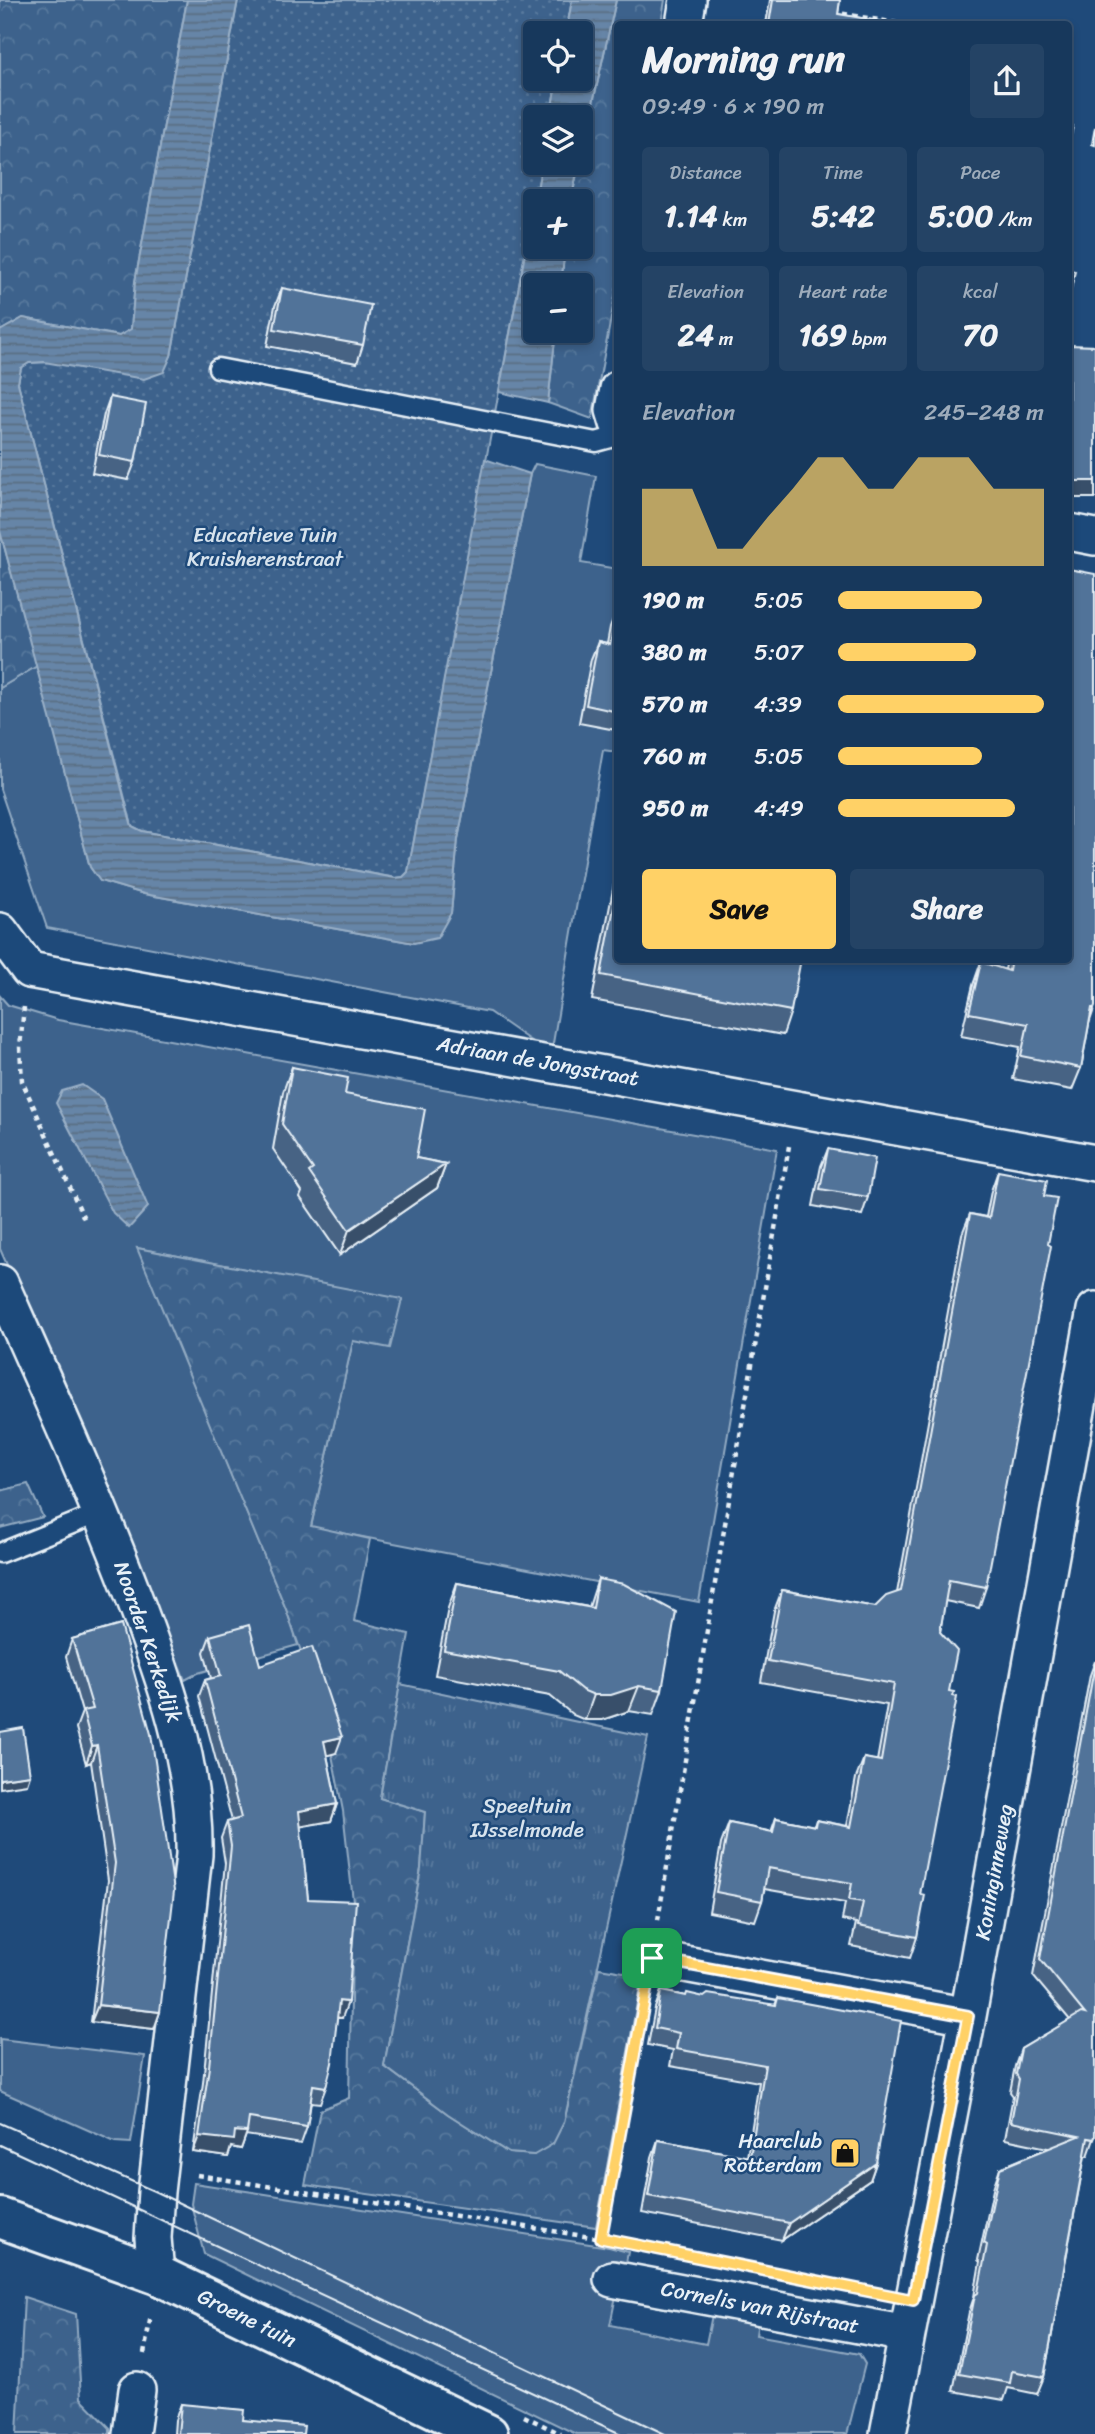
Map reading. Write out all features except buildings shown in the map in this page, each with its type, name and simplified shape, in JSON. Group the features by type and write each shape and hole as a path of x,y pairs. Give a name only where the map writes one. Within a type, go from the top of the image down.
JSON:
{"street":[{"path":"684,21 688,0"},
{"path":"1072,533 1095,537"},
{"path":"0,931 29,970"},
{"name":"Adriaan de Jongstraat","path":"29,970 1095,1163"},
{"name":"Noorder Kerkedijk","path":"0,1283 102,1512 157,1657 178,1731 195,1824 194,1855 159,2167 154,2256"},
{"name":"Koninginneweg","path":"888,2434 968,2016 1095,1310"},
{"path":"652,1958 968,2016"},
{"name":"Groene tuin","path":"0,2218 154,2256 488,2434"},
{"name":"Cornelis van Rijstraat","path":"612,2279 907,2334"},
{"path":"131,2434 137,2390"}],"lane":[{"path":"218,368 596,442 614,437"},
{"path":"0,1553 102,1512"}],"path":[{"path":"821,10 885,21"},
{"path":"29,970 20,1046 22,1081 86,1223"},
{"path":"601,2238 652,1958 796,1108"},
{"path":"159,2167 615,2241"}],"green space":[{"path":"0,0 187,0 135,282 131,329 119,336 23,318 0,331"},
{"name":"Educatieve Tuin Kruisherenstraat","path":"238,0 572,0 568,21 523,21 523,91 555,91 552,105 523,105 523,175 540,175 537,189 523,189 524,259 408,872 403,877 396,878 142,831 132,826 18,383 21,368 29,363 171,356"},
{"path":"616,0 665,0 662,21 614,21 614,302 592,419 548,403 555,343 593,343 593,273 562,273 564,259 593,259 593,189 574,189 577,175 593,175 592,105"},
{"path":"535,464 596,476 581,563 614,568 614,751 603,750 551,1055 489,1012 47,928 0,789 0,688 37,666 90,867 100,881 144,894 414,943 451,913 458,839 530,474"},
{"path":"0,531 37,666 0,688"},
{"path":"0,996 8,1005 58,1020 777,1149 699,1602 311,1527 353,1340 402,1300 138,1248 286,1609 298,1645 198,1673 185,1680 141,1568 0,1249","holes":["62,1091 129,1167 147,1207"]},
{"path":"137,1248 402,1299 390,1348 353,1341 311,1526 370,1539 354,1621 409,1634 380,1798 425,1812 421,1869 384,2066 448,2114 509,2153 534,2155 564,2122 599,1968 642,1975 596,2227 305,2185 320,2110 349,2098 353,1901 343,1811 325,1719 286,1609"},
{"path":"28,1484 43,1517 0,1528 0,1491"},
{"name":"Speeltuin IJsselmonde","path":"400,1684 648,1737 564,2122 553,2144 534,2155 509,2153 448,2114 384,2066 421,1869 425,1812 380,1798"},
{"path":"0,2039 145,2056 131,2143 115,2142 0,2091"},
{"path":"194,2183 628,2252 626,2263 616,2262 616,2296 610,2325 706,2344 712,2315 758,2322 756,2335 859,2354 865,2364 847,2434 576,2434 204,2254 191,2204"},
{"path":"24,2297 76,2314 81,2398 110,2428 110,2434 17,2434"}],"shaded area":[{"path":"187,0 238,0 171,356 164,372 144,379 44,362 29,363 21,368 18,383 126,805 132,826 142,831 395,878 403,877 408,872 485,459 530,474 458,839 451,913 437,938 414,943 144,894 100,881 90,867 0,531 0,331 23,318 119,336 131,329 135,282"},
{"path":"572,0 616,0 592,105 552,105 555,91 593,91 593,21 568,21"},
{"path":"540,175 576,175 574,189 537,189"},
{"path":"524,259 564,259 562,273 523,273 523,343 555,343 548,403 499,392"},
{"path":"82,1085 102,1099 148,1207 129,1228 113,1213 56,1103 62,1091"}],"tram line":[{"path":"0,2123 156,2192 665,2434"},
{"path":"0,2145 621,2434"}],"place":[{"name":"Haarclub Rotterdam","path":"845,2153"}],"route":[{"path":"652,1958 968,2016 913,2300 601,2238 652,1958"}]}
